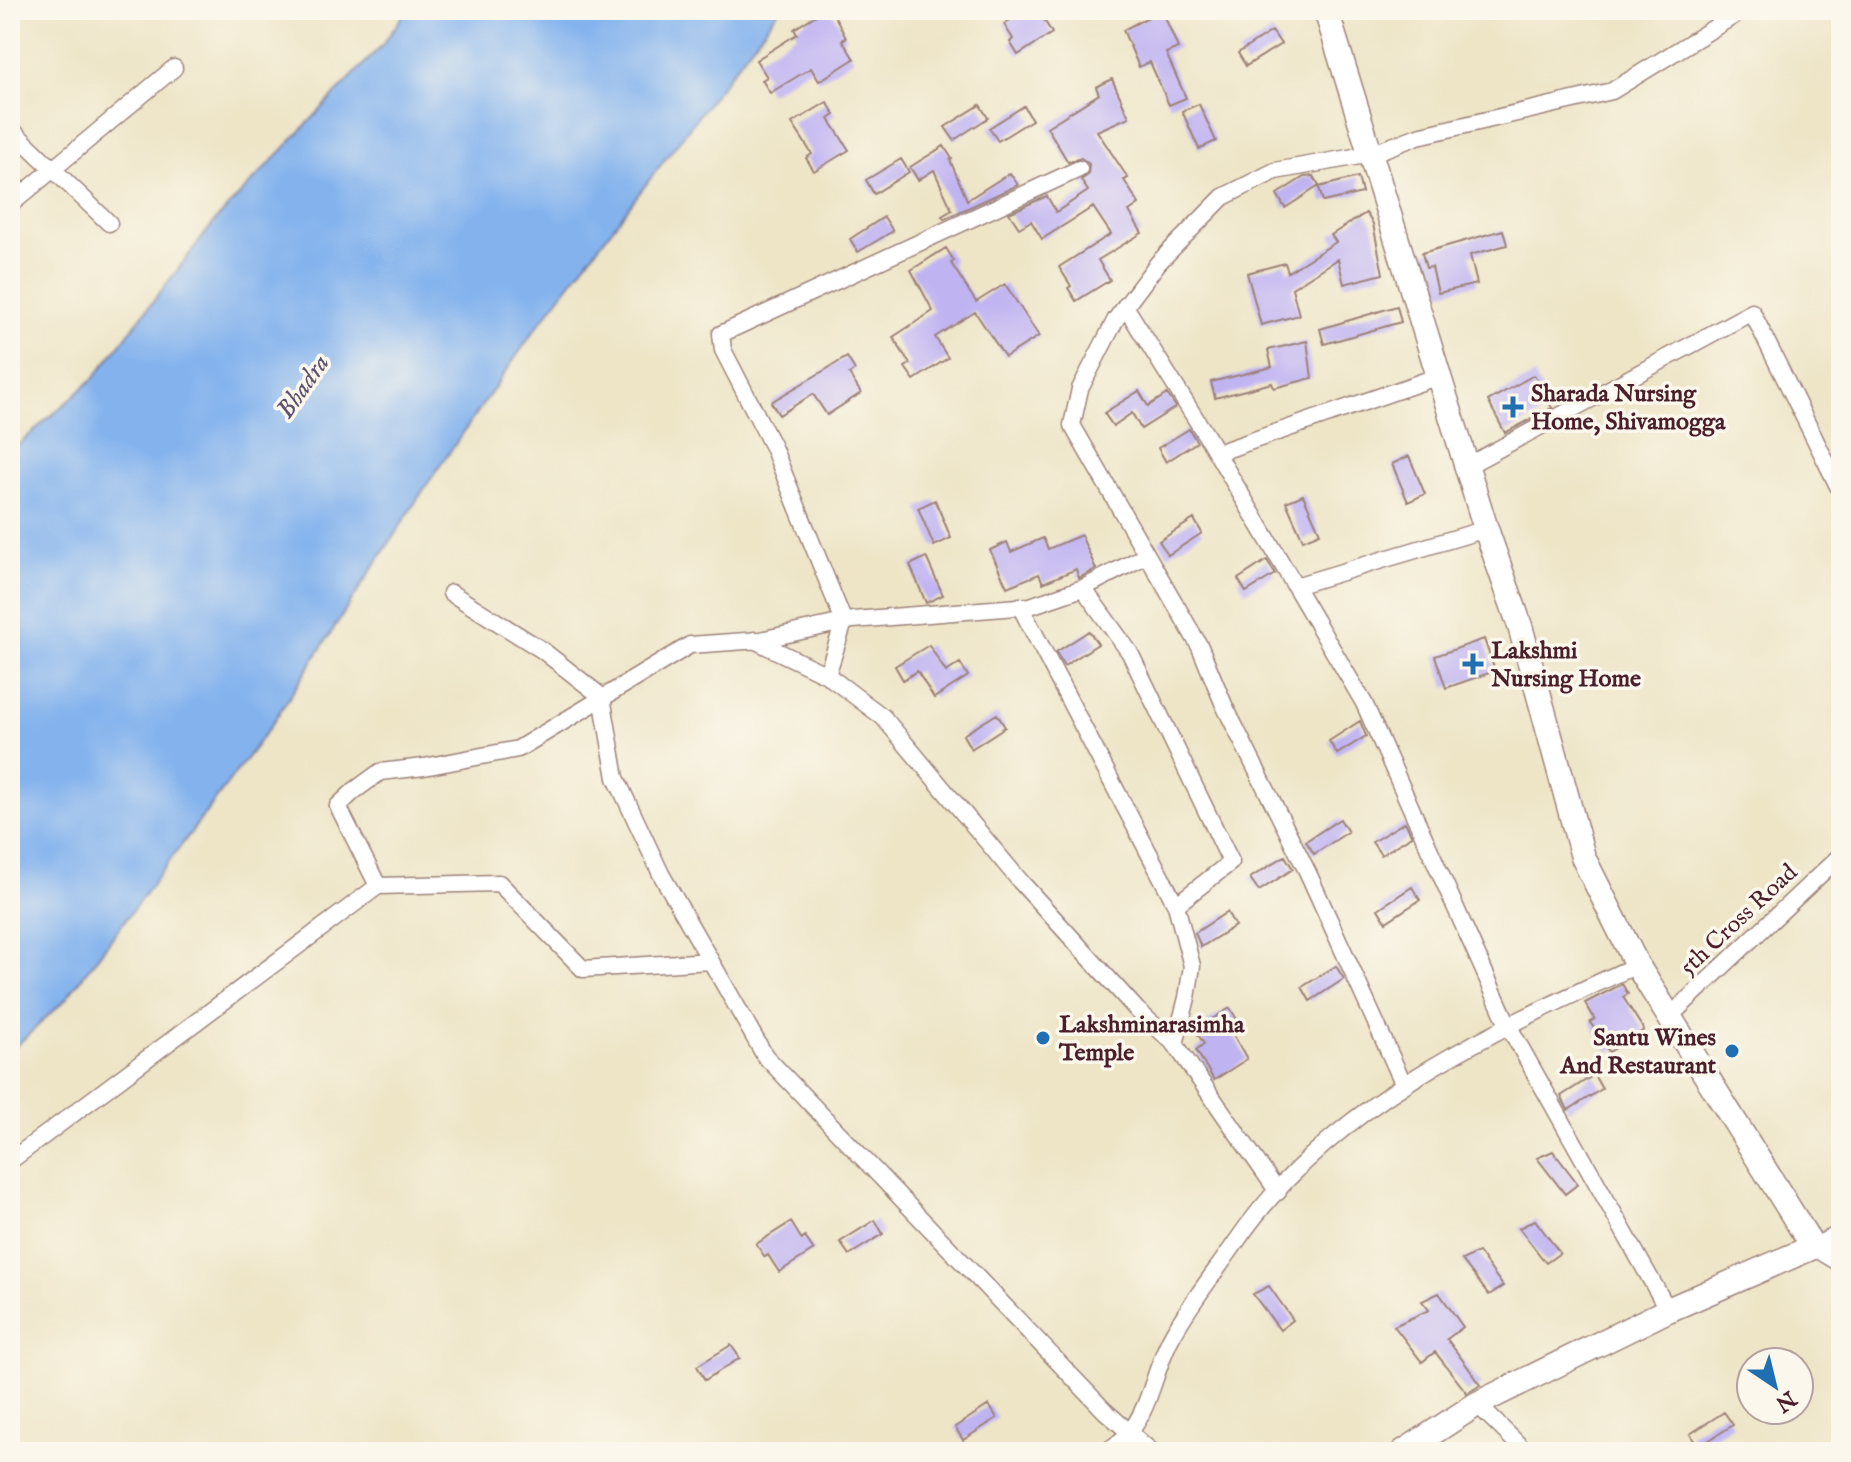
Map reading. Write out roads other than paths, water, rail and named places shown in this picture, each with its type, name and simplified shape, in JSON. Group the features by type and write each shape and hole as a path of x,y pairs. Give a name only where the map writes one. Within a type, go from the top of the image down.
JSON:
{"main road":[{"path":"1326,10 1486,529 1520,626 1583,857 1637,965 1668,1018 1813,1247 1668,1310 1477,1404 1403,1452"}],"street":[{"path":"1404,1085 1308,873 1224,705 1200,647 1072,425 1080,389 1125,306 1158,263 1223,197 1275,171 1371,154 1418,136 1612,91 1743,10"},
{"path":"10,205 174,68"},
{"path":"10,128 109,223"},
{"path":"827,675 844,622 773,447 723,350 721,334 1079,169"},
{"path":"1125,306 1217,453 1364,703 1509,1027 1668,1310"},
{"path":"1467,466 1752,312 1841,492"},
{"path":"1217,453 1439,376"},
{"path":"1295,586 1486,529"},
{"path":"378,886 338,806 380,772 518,749 690,645 754,640 844,622 1030,606 1083,588 1147,555"},
{"path":"1083,588 1130,653 1231,862 1176,905"},
{"path":"451,593 542,650 602,697 616,778 661,874 765,1056 1105,1411 1152,1452"},
{"path":"1020,606 1176,905 1192,966 1175,1044"},
{"path":"754,640 827,675 883,717 1020,881 1137,1010 1175,1044 1278,1192"},
{"name":"5th Cross Road","path":"1668,1018 1841,855"},
{"path":"10,1161 378,886 499,883 583,969 710,961"},
{"path":"1106,1452 1129,1433 1155,1383 1171,1338 1240,1237 1295,1171 1337,1132 1404,1085 1549,1006 1637,965"},
{"path":"1813,1247 1841,1233"},
{"path":"1813,1247 1841,1264"},
{"path":"1477,1404 1526,1452"}],"water":[{"name":"Bhadra","path":"407,10 779,10 534,331 426,486 270,727 66,999 10,1052 10,452 93,379 216,220 383,44"}],"place":[{"name":"Sharada Nursing Home, Shivamogga","path":"1513,407"},
{"name":"Lakshmi Nursing Home","path":"1473,664"},
{"name":"Lakshminarasimha Temple","path":"1043,1038"},
{"name":"Santu Wines And Restaurant","path":"1732,1051"}]}
